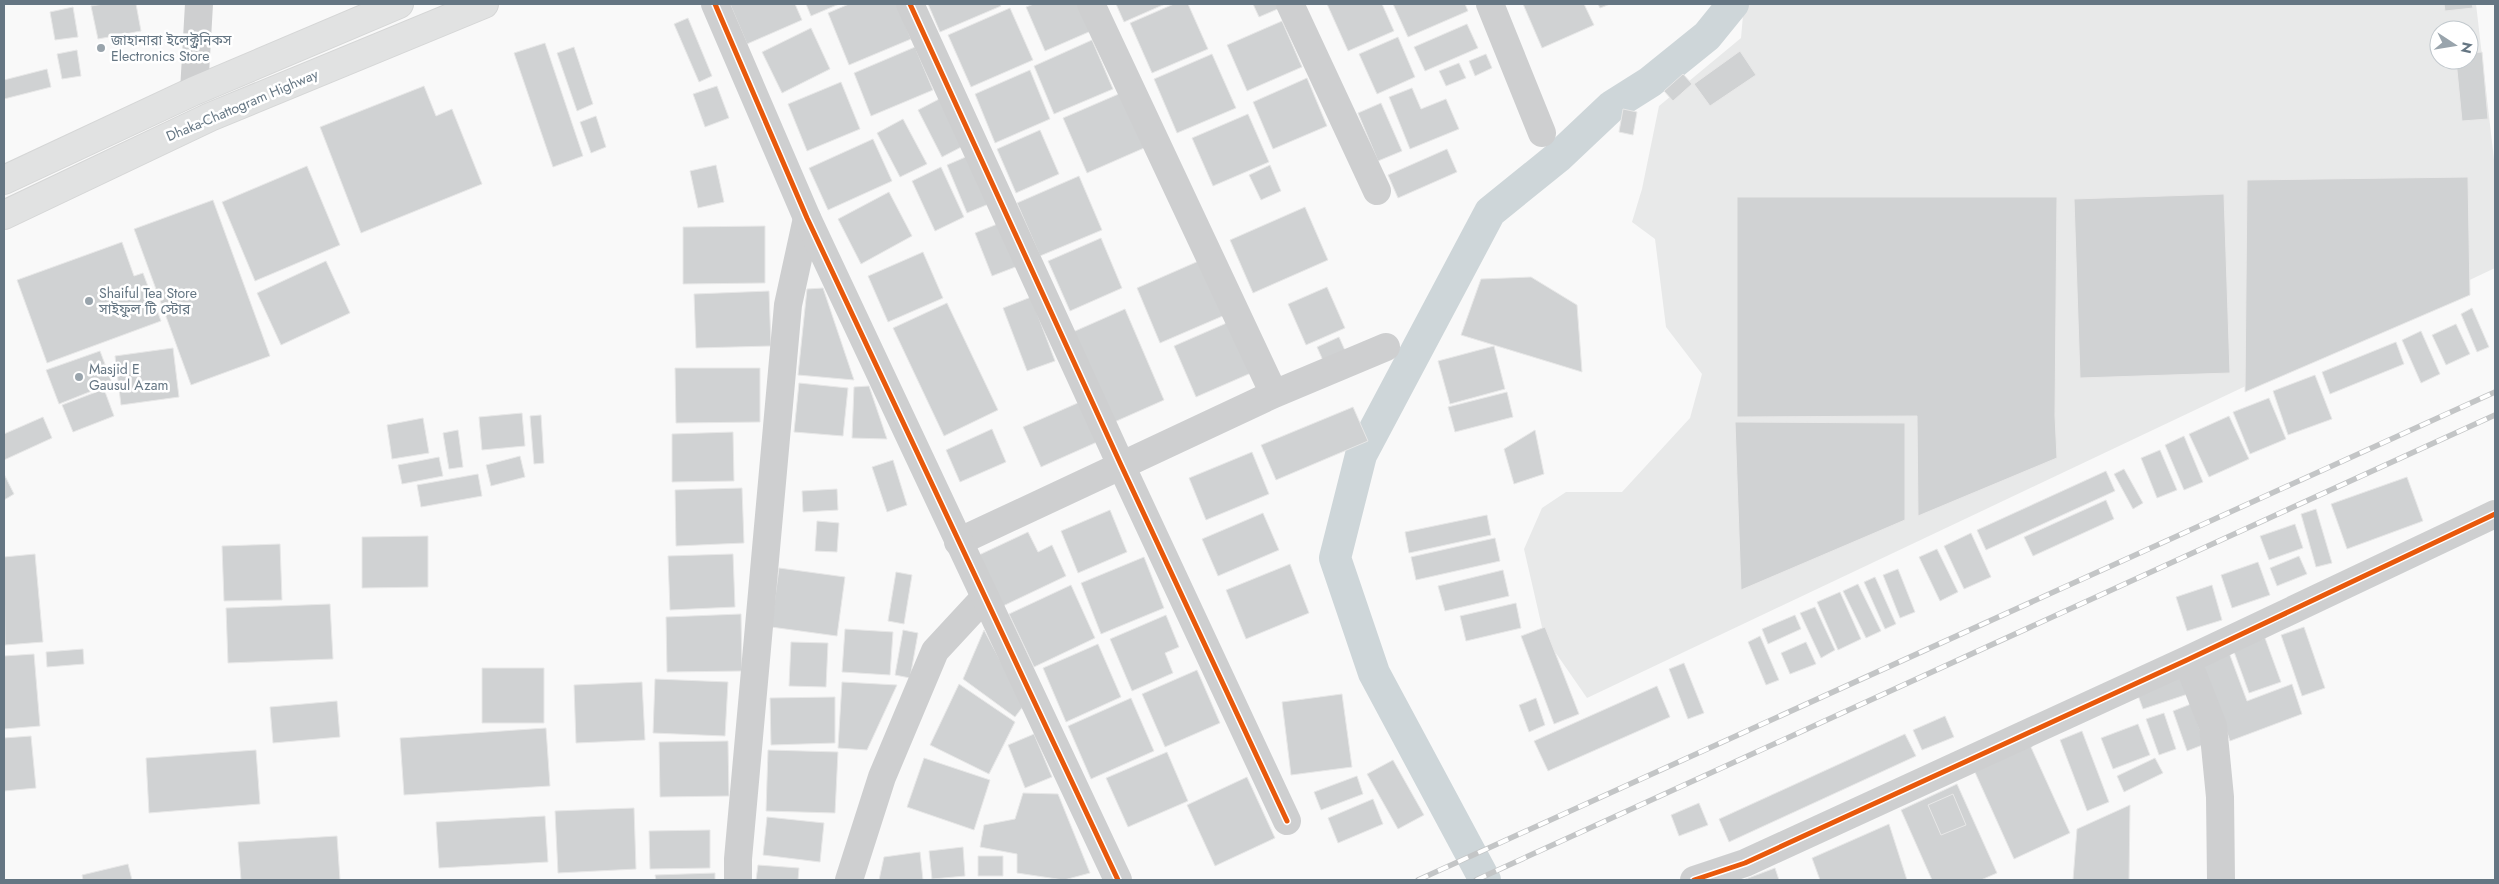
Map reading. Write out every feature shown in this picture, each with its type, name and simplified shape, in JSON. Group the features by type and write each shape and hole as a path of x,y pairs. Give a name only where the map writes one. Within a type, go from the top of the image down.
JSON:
{"highway":[{"path":"4,180 194,91 399,4"},
{"name":"Dhaka-Chattogram Highway","path":"4,215 210,117 484,4"}],"street":[{"path":"194,91 199,4"},
{"path":"714,4 807,218 1118,880"},
{"path":"910,4 1121,465 1287,820"},
{"path":"1091,4 1274,394"},
{"path":"1290,4 1377,191"},
{"path":"1490,4 1542,133"},
{"path":"738,880 738,860 788,305 807,218"},
{"path":"958,542 1274,394 1386,347"},
{"path":"1694,880 1745,863 2187,660 2495,514"},
{"path":"850,880 882,777 935,651 986,597"},
{"path":"2187,660 2213,726 2220,797 2221,880"}],"shaded area":[{"path":"1744,4 2476,4 2478,20 2429,20 2429,70 2479,70 2479,30 2495,168 2495,268 1587,698 1544,636 1524,549 1542,508 1566,492 1622,492 1690,418 1702,374 1666,327 1655,239 1632,222 1642,189 1659,106 1741,38"}],"building":[{"path":"136,4 141,31 98,39 91,6"},
{"path":"730,4 795,4 802,20 747,44"},
{"path":"806,4 839,4 811,16"},
{"path":"849,4 897,4 911,39 849,65 828,13"},
{"path":"928,4 1000,4 1001,6 940,32"},
{"path":"1034,4 1079,4 1091,31 1045,51 1026,7"},
{"path":"1116,4 1165,4 1124,22"},
{"path":"1174,4 1188,4 1208,49 1152,73 1130,23"},
{"path":"1253,4 1278,4 1280,8 1259,17"},
{"path":"1327,4 1382,4 1394,31 1348,51"},
{"path":"1393,4 1465,4 1468,11 1408,37"},
{"path":"1523,4 1584,4 1594,25 1542,48"},
{"path":"1598,4 1610,4 1600,8"},
{"path":"2444,4 2472,4 2473,8 2445,11"},
{"path":"73,7 78,37 55,40 50,12"},
{"path":"1010,8 1033,60 971,87 948,35"},
{"path":"688,18 712,76 699,82 674,24"},
{"path":"1282,21 1302,67 1247,91 1227,45"},
{"path":"1467,24 1478,48 1425,71 1414,47"},
{"path":"811,28 830,69 782,93 762,52"},
{"path":"1398,37 1415,77 1377,94 1359,54"},
{"path":"1092,40 1113,89 1054,114 1034,66"},
{"path":"545,43 583,156 553,167 514,53"},
{"path":"574,47 593,104 577,111 557,53"},
{"path":"915,47 933,90 871,116 854,73"},
{"path":"77,50 81,76 62,79 57,54"},
{"path":"1740,51 1756,75 1710,106 1694,84"},
{"path":"2479,52 2482,52 2488,119 2462,121 2457,70 2479,70"},
{"path":"1212,54 1236,108 1177,133 1154,79"},
{"path":"1486,54 1492,68 1475,76 1469,61"},
{"path":"1459,63 1466,78 1446,86 1439,71"},
{"path":"47,69 51,87 4,99 4,80"},
{"path":"1030,70 1050,119 995,143 975,94"},
{"path":"1683,74 1692,84 1673,101 1664,91"},
{"path":"1307,78 1327,126 1273,149 1253,102"},
{"path":"841,82 860,129 807,151 788,104"},
{"path":"424,86 436,116 452,109 482,184 361,233 320,127"},
{"path":"717,86 729,118 705,127 693,94"},
{"path":"1412,88 1421,109 1446,99 1459,129 1410,149 1389,97"},
{"path":"1121,93 1144,148 1087,173 1063,118"},
{"path":"945,96 969,143 942,157 918,110"},
{"path":"1381,103 1402,151 1378,161 1358,113"},
{"path":"1623,109 1637,112 1633,135 1619,132"},
{"path":"1248,114 1269,162 1213,186 1192,138"},
{"path":"596,116 606,147 591,153 580,122"},
{"path":"903,119 927,164 900,177 877,133"},
{"path":"1040,130 1059,174 1016,193 997,149"},
{"path":"873,139 892,181 828,210 809,168"},
{"path":"1447,149 1457,172 1398,198 1388,175"},
{"path":"975,153 996,201 967,213 947,165"},
{"path":"716,165 724,202 698,208 690,171"},
{"path":"1270,165 1281,191 1261,200 1249,175"},
{"path":"307,166 340,245 255,281 222,202"},
{"path":"941,167 964,217 935,231 912,181"},
{"path":"1079,176 1102,230 1040,256 1017,203"},
{"path":"2468,177 2470,295 2245,392 2247,180"},
{"path":"889,192 912,236 861,264 838,219"},
{"path":"2224,194 2230,373 2080,378 2074,199"},
{"path":"1737,197 2057,197 2055,416 2057,458 1918,516 1917,416 1737,417"},
{"path":"213,200 270,356 191,385 134,229"},
{"path":"1305,207 1328,260 1253,293 1230,240"},
{"path":"1000,223 1018,266 992,276 975,233"},
{"path":"765,226 765,283 683,284 683,227"},
{"path":"1101,238 1122,288 1070,311 1048,261"},
{"name":"Shaiful Tea Store সাইফুল টি স্টোর","path":"122,242 134,276 143,273 161,321 47,363 17,280"},
{"path":"923,252 943,298 888,322 868,276"},
{"path":"1201,260 1225,315 1160,343 1137,288"},
{"path":"326,261 350,313 281,345 257,293"},
{"path":"1531,277 1577,305 1582,372 1461,335 1481,279"},
{"path":"1327,287 1345,328 1306,345 1288,304"},
{"path":"823,288 854,380 798,375 807,289"},
{"path":"769,291 771,346 696,348 694,294"},
{"path":"1031,297 1055,361 1027,371 1003,308"},
{"path":"947,303 998,410 944,436 893,328"},
{"path":"2472,308 2489,347 2477,352 2461,314"},
{"path":"1125,309 1164,400 1112,423 1073,332"},
{"path":"1229,322 1251,373 1196,397 1174,346"},
{"path":"2456,324 2470,354 2446,365 2432,335"},
{"path":"2421,331 2440,374 2421,383 2402,340"},
{"path":"1339,337 1347,355 1325,365 1317,347"},
{"path":"2396,342 2404,364 2330,394 2322,372"},
{"path":"1494,346 1505,389 1450,404 1438,361"},
{"path":"173,348 179,397 121,405 115,356"},
{"name":"Masjid E Gausul Azam","path":"100,351 112,383 59,404 46,370"},
{"path":"675,368 760,368 760,422 676,423"},
{"path":"2315,375 2332,419 2288,435 2273,391"},
{"path":"799,383 848,388 843,436 794,432"},
{"path":"869,386 887,439 852,438 854,387"},
{"path":"104,389 114,416 73,432 62,405"},
{"path":"1507,392 1513,417 1455,432 1448,407"},
{"path":"2269,398 2286,439 2250,454 2233,412"},
{"path":"1080,402 1097,442 1041,467 1023,427"},
{"path":"1353,407 1368,441 1276,480 1261,445"},
{"path":"522,413 525,446 482,450 479,417"},
{"path":"541,415 544,463 534,464 530,416"},
{"path":"2229,416 2249,459 2209,477 2189,434"},
{"path":"43,417 52,438 4,460 4,434"},
{"path":"423,418 429,453 392,459 387,425"},
{"path":"1735,422 1905,423 1905,520 1741,590"},
{"path":"992,429 1006,462 960,482 946,450"},
{"path":"458,430 463,467 449,469 443,433"},
{"path":"1535,430 1544,474 1514,484 1504,449"},
{"path":"733,432 734,481 672,482 672,434"},
{"path":"2184,436 2203,482 2184,490 2165,445"},
{"path":"2160,450 2177,490 2157,498 2141,458"},
{"path":"1252,452 1269,494 1206,520 1189,478"},
{"path":"520,456 525,477 491,486 486,465"},
{"path":"439,457 443,476 402,484 398,465"},
{"path":"893,460 907,505 887,512 872,467"},
{"path":"2124,469 2143,503 2133,509 2114,474"},
{"path":"2106,471 2115,491 1986,550 1977,530"},
{"path":"4,474 14,494 4,500"},
{"path":"478,474 482,496 421,507 417,485"},
{"path":"2407,477 2423,521 2347,549 2331,504"},
{"path":"742,488 744,543 676,546 675,490"},
{"path":"837,489 838,510 803,512 802,491"},
{"path":"2106,500 2114,519 2033,556 2024,537"},
{"path":"2316,509 2332,563 2316,567 2301,514"},
{"path":"1110,510 1127,552 1078,573 1061,531"},
{"path":"1263,513 1279,550 1218,576 1202,539"},
{"path":"1487,515 1491,535 1409,553 1405,532"},
{"path":"817,521 839,523 837,552 815,551"},
{"path":"2295,524 2303,548 2269,560 2260,536"},
{"path":"1028,532 1038,552 1052,545 1066,576 1003,606 979,555"},
{"path":"1971,533 1991,577 1964,589 1944,546"},
{"path":"428,536 428,587 362,588 362,537"},
{"path":"1495,538 1500,561 1416,580 1411,557"},
{"path":"280,544 282,600 224,601 222,546"},
{"path":"1937,549 1958,592 1940,601 1919,557"},
{"path":"35,554 43,642 5,645 4,557"},
{"path":"733,554 735,607 670,610 668,556"},
{"path":"2299,556 2307,574 2277,586 2270,568"},
{"path":"1144,557 1164,608 1101,634 1081,583"},
{"path":"2258,562 2270,595 2232,608 2221,575"},
{"path":"1290,564 1309,613 1246,639 1226,590"},
{"path":"779,568 845,577 837,636 771,627"},
{"path":"1898,569 1915,612 1900,618 1883,575"},
{"path":"1503,570 1509,596 1445,611 1438,586"},
{"path":"896,572 912,575 904,624 888,621"},
{"path":"1875,577 1896,624 1885,629 1864,582"},
{"path":"1858,584 1881,631 1866,638 1843,591"},
{"path":"1071,585 1095,638 1034,667 1009,614"},
{"path":"2212,585 2222,620 2187,631 2176,597"},
{"path":"1840,592 1861,639 1838,650 1817,602"},
{"path":"1516,603 1521,628 1466,641 1460,616"},
{"path":"330,604 333,659 228,663 226,608"},
{"path":"1815,607 1835,650 1821,658 1800,613"},
{"path":"741,614 742,671 667,672 666,617"},
{"path":"1166,615 1179,647 1165,653 1173,673 1132,691 1110,639"},
{"path":"1795,615 1801,629 1768,644 1762,629"},
{"path":"1545,627 1579,714 1554,724 1521,636"},
{"path":"2304,627 2325,688 2302,696 2281,635"},
{"path":"845,629 893,632 890,675 842,672"},
{"path":"903,630 918,633 910,678 895,675"},
{"path":"984,630 1024,705 1015,717 963,679"},
{"path":"1760,636 1779,680 1766,685 1748,642"},
{"path":"2265,638 2281,682 2249,693 2233,649"},
{"path":"791,642 828,643 826,687 789,686"},
{"path":"1806,642 1816,664 1790,674 1781,653"},
{"path":"1098,644 1121,697 1066,722 1043,668"},
{"path":"83,649 84,664 47,667 46,652"},
{"path":"2228,650 2247,701 2292,684 2302,714 2230,741 2201,660"},
{"path":"34,654 40,726 4,729 4,656"},
{"path":"1684,663 1704,713 1688,719 1669,669"},
{"path":"482,668 544,668 544,723 482,723"},
{"path":"1197,670 1220,723 1165,747 1142,694"},
{"path":"2182,675 2188,694 2143,709 2136,690"},
{"path":"655,679 728,682 725,736 653,733"},
{"path":"642,682 645,740 576,743 574,685"},
{"path":"842,682 897,685 867,750 838,748"},
{"path":"959,684 1015,722 989,774 930,745"},
{"path":"1657,686 1670,717 1548,771 1534,741"},
{"path":"1342,694 1352,767 1291,775 1282,702"},
{"path":"835,697 835,743 771,745 770,698"},
{"path":"1131,698 1154,751 1091,779 1068,726"},
{"path":"1536,698 1545,725 1529,732 1519,705"},
{"path":"337,701 340,737 273,743 270,707"},
{"path":"2191,704 2205,744 2187,751 2173,711"},
{"path":"2164,713 2176,749 2159,755 2146,719"},
{"path":"1945,716 1954,737 1922,750 1913,730"},
{"path":"2138,724 2150,755 2113,769 2101,738"},
{"path":"546,728 550,786 404,795 400,738"},
{"path":"2082,731 2109,802 2087,811 2060,740"},
{"path":"1034,734 1052,777 1025,788 1008,745"},
{"path":"1905,734 1916,756 1729,842 1719,819"},
{"path":"31,736 36,788 4,791 4,738"},
{"path":"728,741 729,796 660,797 659,742"},
{"path":"2030,745 2070,833 2014,859 1974,770"},
{"path":"256,750 260,804 149,813 146,758"},
{"path":"768,750 838,752 835,813 766,811"},
{"path":"1167,752 1188,801 1128,827 1106,778"},
{"path":"924,758 990,780 974,830 907,807"},
{"path":"2155,758 2163,773 2124,792 2117,776"},
{"path":"1393,760 1424,815 1398,829 1367,774"},
{"path":"1357,776 1363,794 1321,810 1314,792"},
{"path":"1247,777 1275,838 1215,866 1187,805"},
{"path":"1957,784 1997,873 1981,880 1932,880 1901,810"},
{"path":"1023,793 1058,794 1090,873 1064,880 1017,873 1017,854 980,847 984,825 1015,819"},
{"path":"1953,794 1966,825 1941,835 1928,805"},
{"path":"1373,799 1383,824 1338,843 1328,818"},
{"path":"1699,803 1708,825 1679,836 1671,815"},
{"path":"2130,805 2129,880 2073,880 2077,829"},
{"path":"634,808 636,869 558,873 555,811"},
{"path":"545,816 548,862 439,868 436,822"},
{"path":"767,817 824,823 820,862 763,855"},
{"path":"1889,824 1907,880 1820,880 1812,858"},
{"path":"710,830 710,868 650,869 649,831"},
{"path":"337,836 340,880 241,880 238,842"},
{"path":"963,847 965,876 932,879 929,851"},
{"path":"920,852 923,880 879,880 884,857"},
{"path":"978,856 1003,856 1003,876 978,876"},
{"path":"128,864 132,880 83,880 82,875"},
{"path":"758,865 799,868 798,880 756,880"},
{"path":"1775,868 1779,880 1743,880"},
{"path":"715,873 715,880 656,880 655,875"}],"waterway":[{"path":"1485,880 1374,673 1335,558 1361,455 1490,212 1558,157 1612,106 1650,82 1707,36 1733,4"}],"railway":[{"path":"1418,880 2495,392"},
{"path":"1476,880 2495,415"}],"cycle path":[{"path":"715,4 807,218 1118,880"},
{"path":"910,4 1121,465 1287,821"},
{"path":"1694,880 1745,863 2187,660 2495,514"}],"place":[{"name":"জাহানারা ইলেক্ট্রনিকস Electronics Store","path":"101,48"},
{"name":"Shaiful Tea Store সাইফুল টি স্টোর","path":"89,301"},
{"name":"Masjid E Gausul Azam","path":"79,377"}]}
